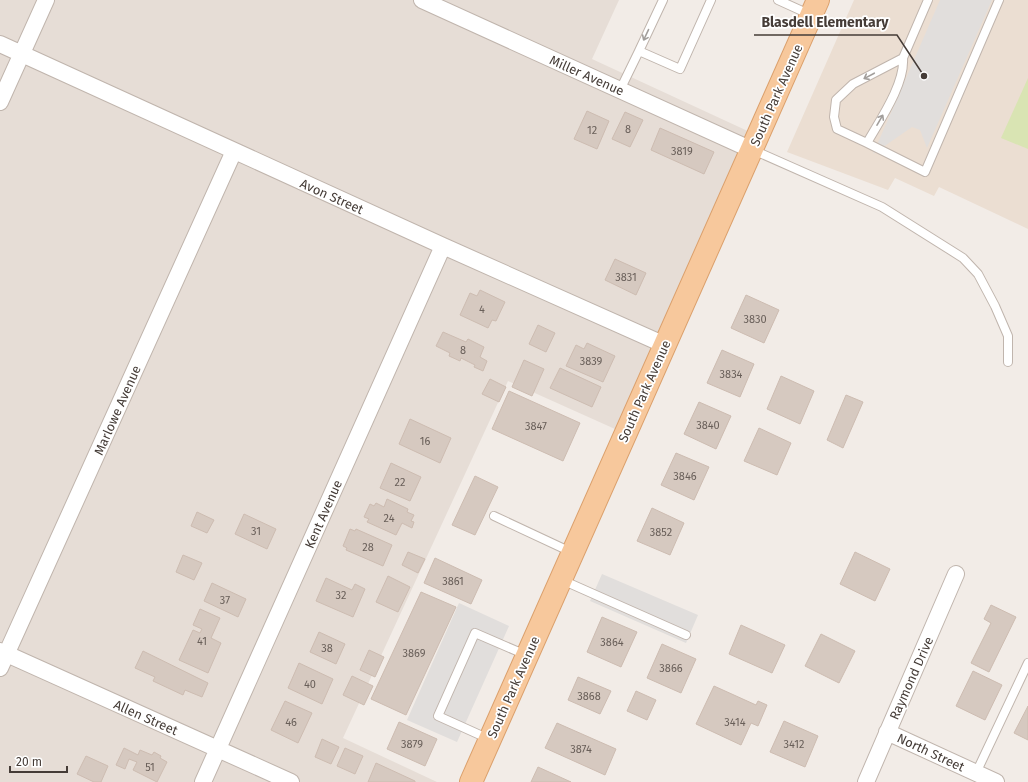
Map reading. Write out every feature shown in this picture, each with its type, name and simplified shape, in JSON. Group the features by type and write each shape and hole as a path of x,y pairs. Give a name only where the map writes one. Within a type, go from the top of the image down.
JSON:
{"main road":[{"name":"South Park Avenue","path":"471,782 815,8"}],"street":[{"path":"0,102 46,0"},
{"name":"Miller Avenue","path":"422,0 752,150"},
{"name":"Avon Street","path":"0,44 443,246 665,345"},
{"name":"Marlowe Avenue","path":"2,658 234,151"},
{"name":"Kent Avenue","path":"203,782 443,246"},
{"name":"Raymond Drive","path":"866,782 956,574"},
{"name":"Allen Street","path":"2,658 218,749 291,782"},
{"name":"North Street","path":"887,732 996,782"}],"lane":[{"path":"620,90 663,0"},
{"path":"639,51 680,69 711,0"},
{"path":"778,0 815,8"},
{"path":"867,143 891,101 904,67 903,58 928,0"},
{"path":"903,58 853,84 836,100 834,118 837,128 925,172 999,0"},
{"path":"752,150 882,208 963,258 978,274 995,306 1008,336 1008,362"},
{"path":"494,516 572,553"},
{"path":"561,580 686,635"},
{"path":"490,739 438,716 475,632 527,656"},
{"path":"976,773 1028,663"}],"shaded area":[{"path":"0,0 619,0 592,59 752,133 615,429 508,381 343,738 437,782 0,782"},
{"path":"854,0 1028,0 1028,229 939,187 934,196 895,178 888,190 787,152"},
{"path":"940,0 992,0 927,148 920,130 912,127 873,154"},
{"path":"602,574 698,615 686,643 590,601"},
{"path":"459,603 509,626 457,742 407,720"}],"green space":[{"path":"1028,78 1028,149 1001,138"}],"building":[{"path":"587,111 609,121 597,149 574,139"},
{"path":"625,112 643,120 630,147 612,139"},
{"path":"660,128 714,152 704,174 651,150"},
{"path":"615,259 646,273 636,295 605,280"},
{"path":"480,290 505,302 496,321 492,320 488,328 460,315 470,293 477,296"},
{"path":"746,295 779,310 764,343 731,328"},
{"path":"538,325 555,333 546,352 529,344"},
{"path":"443,332 466,342 468,339 484,347 480,357 487,361 483,371 461,358 460,361 449,356 450,353 436,346"},
{"path":"587,343 615,356 603,382 566,366 576,345 584,349"},
{"path":"722,350 754,364 740,397 707,383"},
{"path":"524,360 544,369 532,396 512,387"},
{"path":"560,368 601,387 592,407 550,388"},
{"path":"781,376 814,391 800,424 767,409"},
{"path":"490,379 506,387 499,402 482,394"},
{"path":"509,391 580,423 563,461 492,429"},
{"path":"846,395 863,402 843,448 827,440"},
{"path":"699,402 731,416 716,449 684,434"},
{"path":"410,419 451,438 440,463 399,444"},
{"path":"759,428 791,443 777,475 744,461"},
{"path":"676,453 709,467 694,500 661,485"},
{"path":"391,463 421,477 410,501 380,488"},
{"path":"475,476 498,487 475,535 452,525"},
{"path":"387,499 408,509 407,512 414,515 411,521 414,522 412,528 402,523 396,535 367,522 369,519 364,517 370,504 374,506 376,503 384,507"},
{"path":"652,508 684,523 670,555 637,541"},
{"path":"197,512 214,520 207,533 191,526"},
{"path":"244,514 276,529 267,549 235,534"},
{"path":"350,529 355,531 356,529 392,545 383,566 346,550 347,548 343,546"},
{"path":"408,552 425,559 418,573 402,565"},
{"path":"855,552 890,569 875,601 840,584"},
{"path":"183,555 202,563 194,580 176,572"},
{"path":"435,558 482,580 471,604 424,583"},
{"path":"388,576 410,587 398,612 376,602"},
{"path":"326,578 352,590 355,584 365,589 353,617 316,601"},
{"path":"212,583 246,599 238,617 204,601"},
{"path":"421,592 456,607 406,715 371,699"},
{"path":"991,605 1016,617 989,672 971,663 991,623 984,619"},
{"path":"200,609 220,618 211,638 221,643 208,673 179,660 193,630 200,633 202,629 193,625"},
{"path":"602,617 637,632 621,667 587,652"},
{"path":"741,625 785,645 772,673 729,654"},
{"path":"319,632 345,644 336,664 310,652"},
{"path":"821,634 855,651 839,683 805,666"},
{"path":"662,644 696,659 681,693 647,678"},
{"path":"369,650 384,657 375,677 360,670"},
{"path":"143,651 208,683 202,697 185,690 183,695 153,681 155,677 135,668"},
{"path":"299,663 333,679 322,704 288,688"},
{"path":"973,671 1002,685 985,720 956,706"},
{"path":"352,676 373,686 364,705 343,695"},
{"path":"578,677 611,691 600,714 568,700"},
{"path":"714,686 756,705 758,701 767,705 758,726 751,723 741,745 696,724"},
{"path":"636,691 656,700 647,720 627,711"},
{"path":"285,701 312,713 298,743 271,730"},
{"path":"1028,706 1028,740 1014,733"},
{"path":"784,721 818,736 805,767 770,752"},
{"path":"399,722 437,739 425,766 387,749"},
{"path":"557,723 616,749 605,775 545,748"},
{"path":"322,739 339,747 331,764 315,757"},
{"path":"124,748 138,755 140,750 152,755 154,752 167,762 157,782 133,770 137,762 129,759 125,769 116,765"},
{"path":"345,748 363,756 355,774 337,766"},
{"path":"86,756 108,766 101,782 94,782 77,774"},
{"path":"376,763 415,781 415,782 368,782"},
{"path":"538,767 571,782 531,782"}],"place":[{"name":"Blasdell Elementary","path":"924,76"}]}
